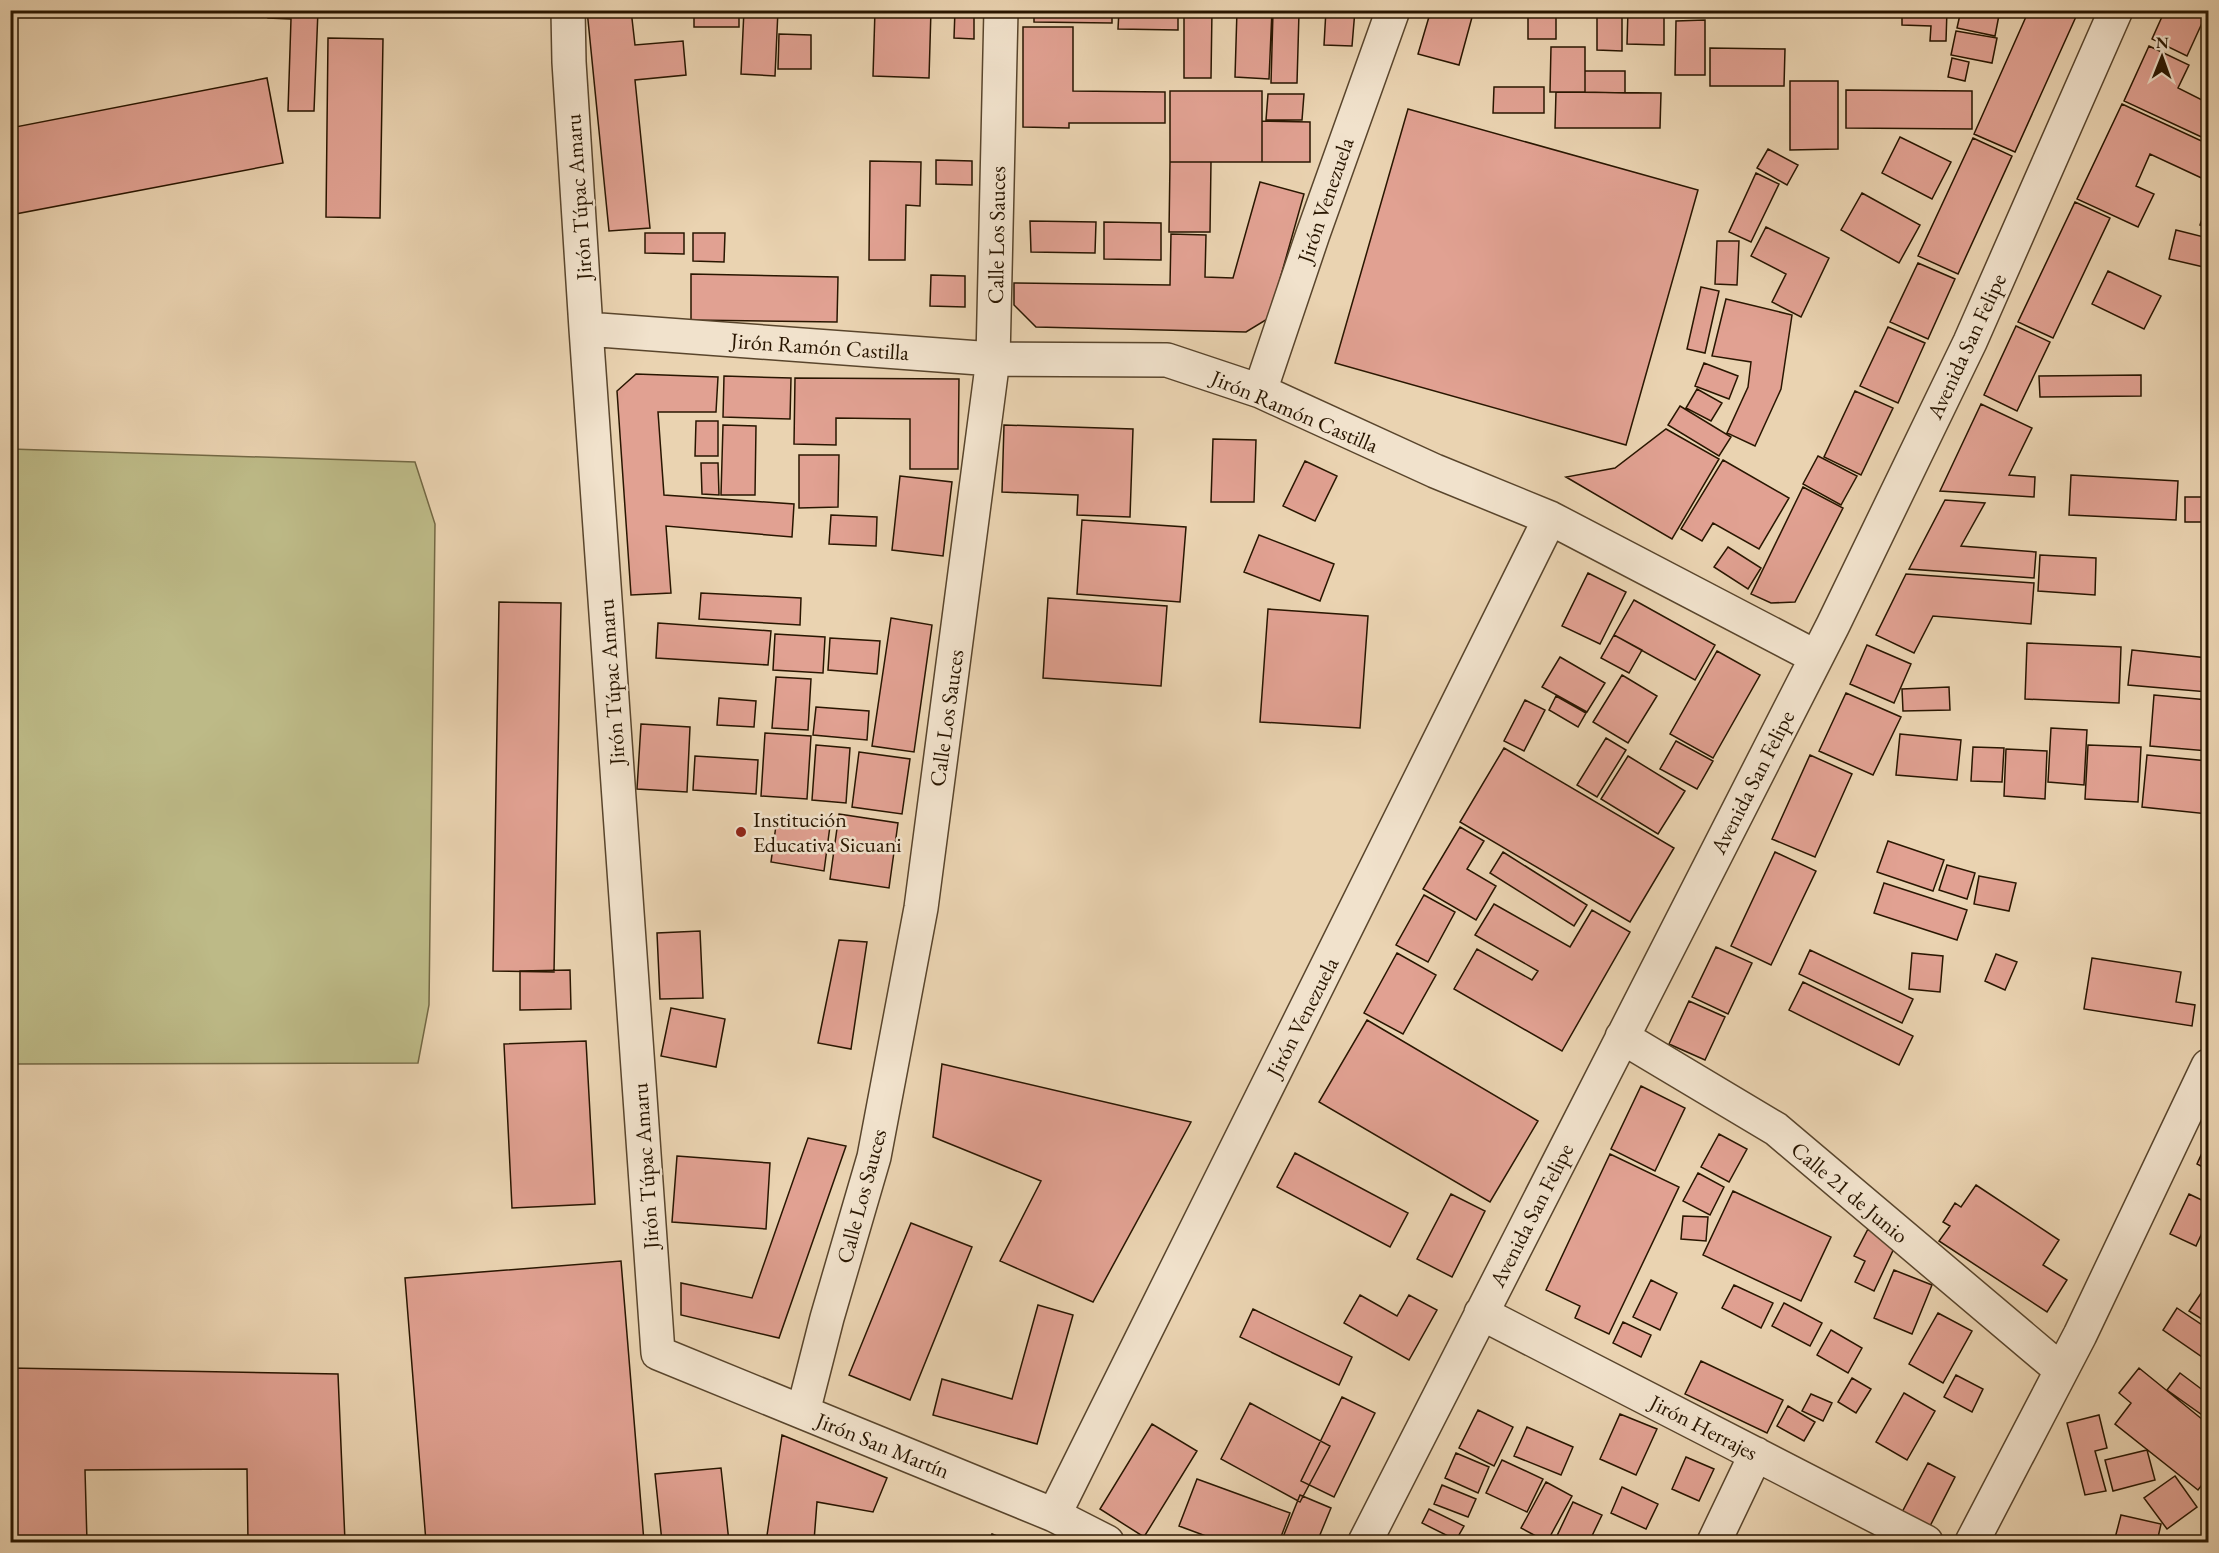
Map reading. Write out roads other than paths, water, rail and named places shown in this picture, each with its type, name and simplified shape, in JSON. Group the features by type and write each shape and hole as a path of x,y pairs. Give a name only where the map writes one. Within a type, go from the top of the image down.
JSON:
{"street":[{"name":"Jirón Túpac Amaru","path":"568,10 569,62 586,329 658,1353"},
{"name":"Calle Los Sauces","path":"803,1412 827,1318 874,1157 921,908 993,359 1000,10"},
{"name":"Jirón Venezuela","path":"1260,391 1317,222 1393,10"},
{"name":"Avenida San Felipe","path":"1365,1542 1816,657 1970,342 2116,10"},
{"name":"Jirón Ramón Castilla","path":"586,329 993,359 1167,360 1260,391 1435,471 1550,518 1816,657"},
{"name":"Jirón Venezuela","path":"1054,1515 1550,518"},
{"name":"Calle 21 de Junio","path":"1622,1037 1776,1129 2061,1370"},
{"path":"1972,1542 2061,1370 2208,1066"},
{"name":"Jirón Herrajes","path":"1481,1313 1926,1542"},
{"name":"Jirón San Martín","path":"658,1353 1054,1515 1107,1542"},
{"path":"1714,1542 1756,1454"}],"place":[{"name":"Institución Educativa Sicuani","path":"741,832"}]}
